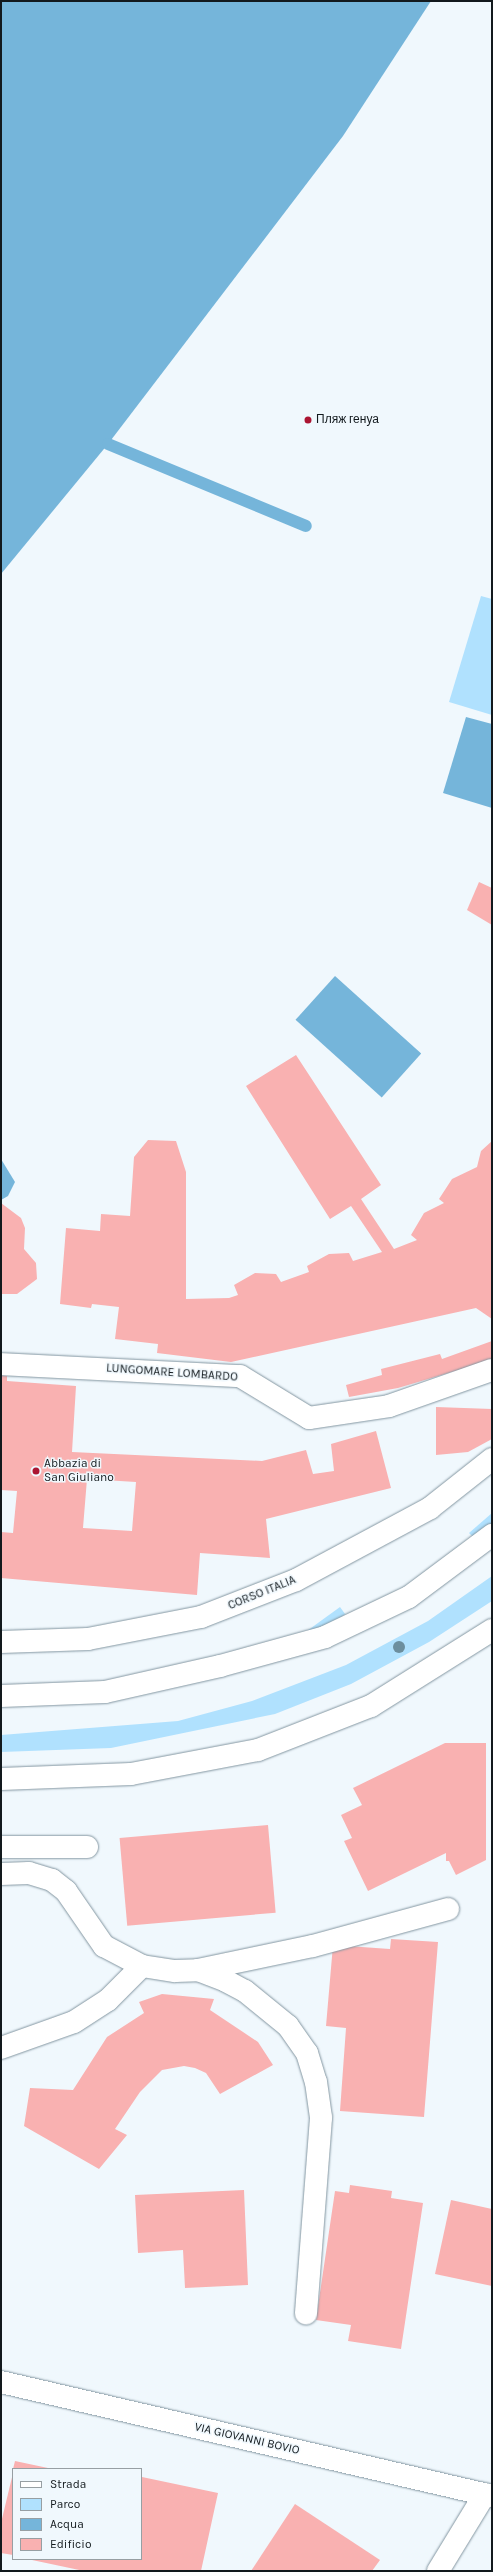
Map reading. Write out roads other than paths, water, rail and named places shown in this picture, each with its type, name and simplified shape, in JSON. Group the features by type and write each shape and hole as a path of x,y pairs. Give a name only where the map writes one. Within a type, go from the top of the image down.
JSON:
{"street":[{"name":"LUNGOMARE LOMBARDO","path":"1,1364 240,1376 309,1418 390,1406 492,1370"},
{"name":"CORSO ITALIA","path":"1,1642 88,1639 201,1617 296,1580 430,1508 492,1459"},
{"path":"1,1696 105,1692 325,1637 409,1597 492,1535"},
{"path":"1,1779 131,1774 258,1750 371,1706 492,1630"},
{"path":"1,1847 87,1847"},
{"path":"1,1874 29,1873 61,1885 104,1946 142,1966 198,1970 313,1946 448,1909"},
{"path":"1,2048 74,2022 108,2000 142,1966"},
{"path":"198,1970 245,1991 288,2026 306,2054 316,2082 321,2118 318,2191 306,2313"},
{"name":"VIA GIOVANNI BOVIO","path":"1,2382 488,2495"},
{"path":"438,2571 488,2495"}],"water":[{"path":"1,1 431,1 343,136 108,444 1,574"},
{"path":"466,717 492,724 492,808 443,793"},
{"path":"335,976 421,1054 382,1097 296,1020"},
{"path":"1,1159 15,1182 8,1196 1,1200"}],"waterway":[{"path":"108,444 306,526"}],"place":[{"name":"Пляж генуа","path":"308,420"},
{"name":"Abbazia di San Giuliano","path":"36,1471"}]}
